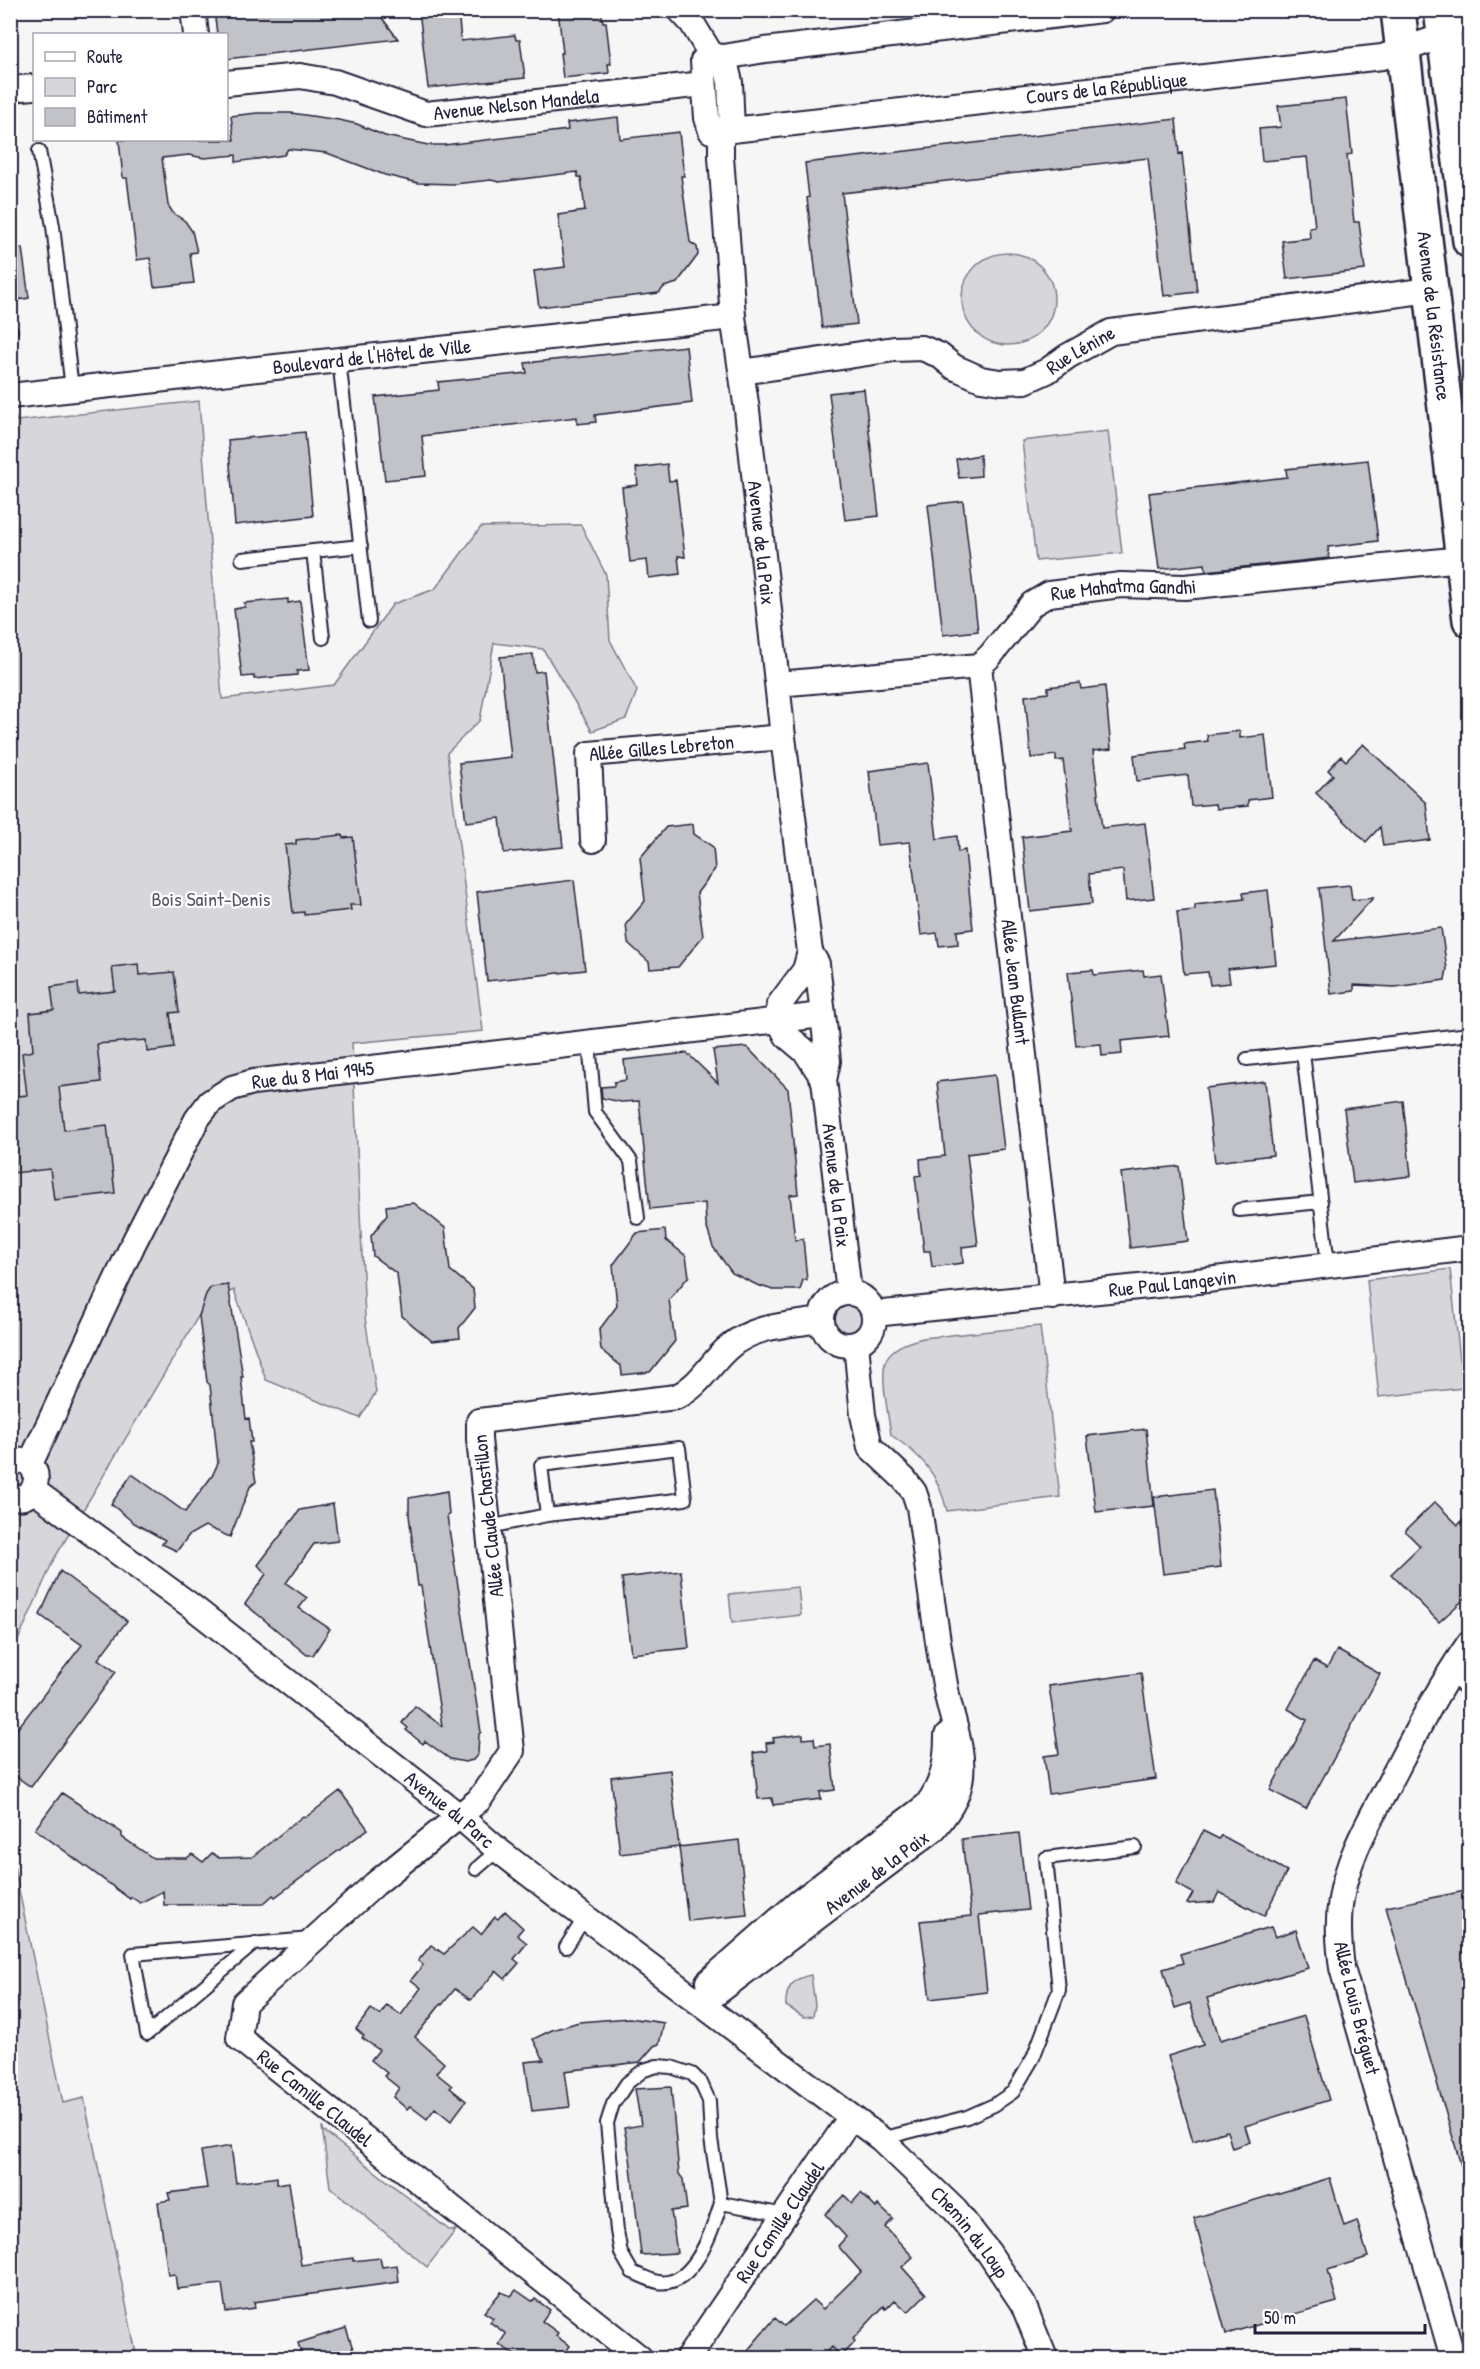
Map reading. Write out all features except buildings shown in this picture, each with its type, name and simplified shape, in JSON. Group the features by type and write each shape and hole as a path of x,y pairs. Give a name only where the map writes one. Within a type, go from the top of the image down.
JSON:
{"main road":[{"name":"Avenue de la Résistance","path":"1398,10 1470,620"},
{"path":"1442,23 1470,242"}],"street":[{"path":"193,10 196,33"},
{"name":"Avenue de la Paix","path":"680,10 718,57 730,82 727,132 721,157 733,317 742,372 810,952 817,964 828,1061 824,1080 849,1292"},
{"path":"727,132 711,131 703,61 747,52 1102,10"},
{"name":"Cours de la République","path":"727,132 1382,57 1403,51 1442,23 1467,10"},
{"name":"Avenue Nelson Mandela","path":"228,83 300,76 335,82 426,114 704,84"},
{"path":"10,89 33,87"},
{"name":"Rue Lénine","path":"742,372 894,349 922,348 939,356 954,367 981,379 1001,382 1025,381 1047,371 1068,356 1111,332 1430,291"},
{"name":"Boulevard de l'Hôtel de Ville","path":"10,396 733,317"},
{"name":"Rue Mahatma Gandhi","path":"979,666 997,648 1032,604 1049,594 1122,585 1185,587 1462,559"},
{"path":"778,684 979,666"},
{"name":"Allée Jean Bullant","path":"979,666 1052,1298"},
{"name":"Allée Gilles Lebreton","path":"593,840 589,754 783,737"},
{"path":"779,1021 779,1005 805,970 810,952"},
{"name":"Rue du 8 Mai 1945","path":"20,1463 197,1119 210,1102 232,1088 253,1082 822,1015"},
{"name":"Avenue de la Paix","path":"779,1021 787,1036 806,1052 824,1080"},
{"name":"Rue Paul Langevin","path":"874,1314 1052,1298 1470,1248"},
{"path":"849,1292 862,1296 868,1301 874,1314 872,1329 863,1340 856,1344 837,1343 823,1330 822,1311 833,1296 849,1292"},
{"name":"Allée Claude Chastillon","path":"458,1815 479,1800 512,1751 479,1421 676,1397 691,1390 730,1346 746,1336 759,1330 821,1320"},
{"name":"Avenue de la Paix","path":"697,2000 934,1829 947,1813 959,1788 961,1775 959,1743 946,1692 919,1507 914,1492 904,1479 870,1447 863,1415 856,1344"},
{"path":"20,1463 37,1476 22,1493"},
{"name":"Avenue du Parc","path":"22,1493 190,1605 458,1815 498,1850 866,2128"},
{"name":"Allée Louis Bréguet","path":"1453,2358 1342,1968 1338,1933 1341,1900 1348,1870 1359,1840 1462,1684 1470,1642"},
{"name":"Rue Camille Claudel","path":"458,1815 375,1884 244,2003 239,2038 640,2358"},
{"name":"Rue Camille Claudel","path":"687,2358 785,2215 866,2128"},
{"name":"Chemin du Loup","path":"866,2128 955,2210 989,2253 1023,2304 1045,2358"}],"lane":[{"path":"39,151 53,226 72,388"},
{"path":"339,360 369,621"},
{"path":"242,559 361,546"},
{"path":"313,551 322,638"},
{"path":"1247,1059 1461,1035"},
{"path":"589,1042 595,1112 631,1161 638,1218"},
{"path":"1303,1053 1328,1265"},
{"path":"1239,1210 1321,1202"},
{"path":"489,1527 547,1515 685,1499 679,1448 542,1465 547,1515"},
{"path":"866,2128 967,2117 994,2105 1013,2092 1033,2058 1059,1990 1046,1858 1135,1847"},
{"path":"476,1869 498,1850"},
{"path":"566,1947 585,1917"},
{"path":"255,1943 147,2034 133,1954 255,1943 315,1938"},
{"path":"657,2066 670,2067 692,2074 701,2083 709,2101 711,2139 721,2203 706,2247 694,2265 674,2280 660,2282 632,2272 621,2253 617,2231 607,2123 613,2104 627,2083 644,2070 657,2066"},
{"path":"721,2203 785,2215"}],"green space":[{"path":"1008,253 1026,257 1040,267 1050,281 1054,299 1050,317 1040,331 1026,341 1008,345 990,341 976,331 966,317 962,299 966,281 976,267 990,257"},
{"name":"Bois Saint-Denis","path":"199,401 222,699 334,685 393,604 435,589 481,527 581,525 606,575 610,640 637,691 626,719 592,731 543,649 494,643 480,720 447,753 483,1031 352,1043 365,1317 376,1392 360,1418 266,1380 234,1290 206,1303 54,1559 11,1656 11,406 17,421"},
{"path":"1108,431 1122,553 1036,561 1022,441"},
{"path":"1450,1269 1463,1388 1379,1397 1367,1280"},
{"path":"848,1304 858,1308 862,1318 858,1328 848,1332 838,1328 834,1318 838,1308"},
{"path":"1040,1326 1060,1497 947,1511 934,1476 912,1450 891,1435 884,1381 884,1370 889,1355 909,1342 923,1338"},
{"path":"798,1587 801,1615 732,1623 729,1594"},
{"path":"14,1866 63,2103 84,2098 137,2358 11,2358 10,1867"},
{"path":"811,1975 815,2005 813,2016 804,2017 786,2006 787,1994 795,1981"},
{"path":"322,2127 324,2131 449,2230 456,2230 427,2267 330,2187"}]}
